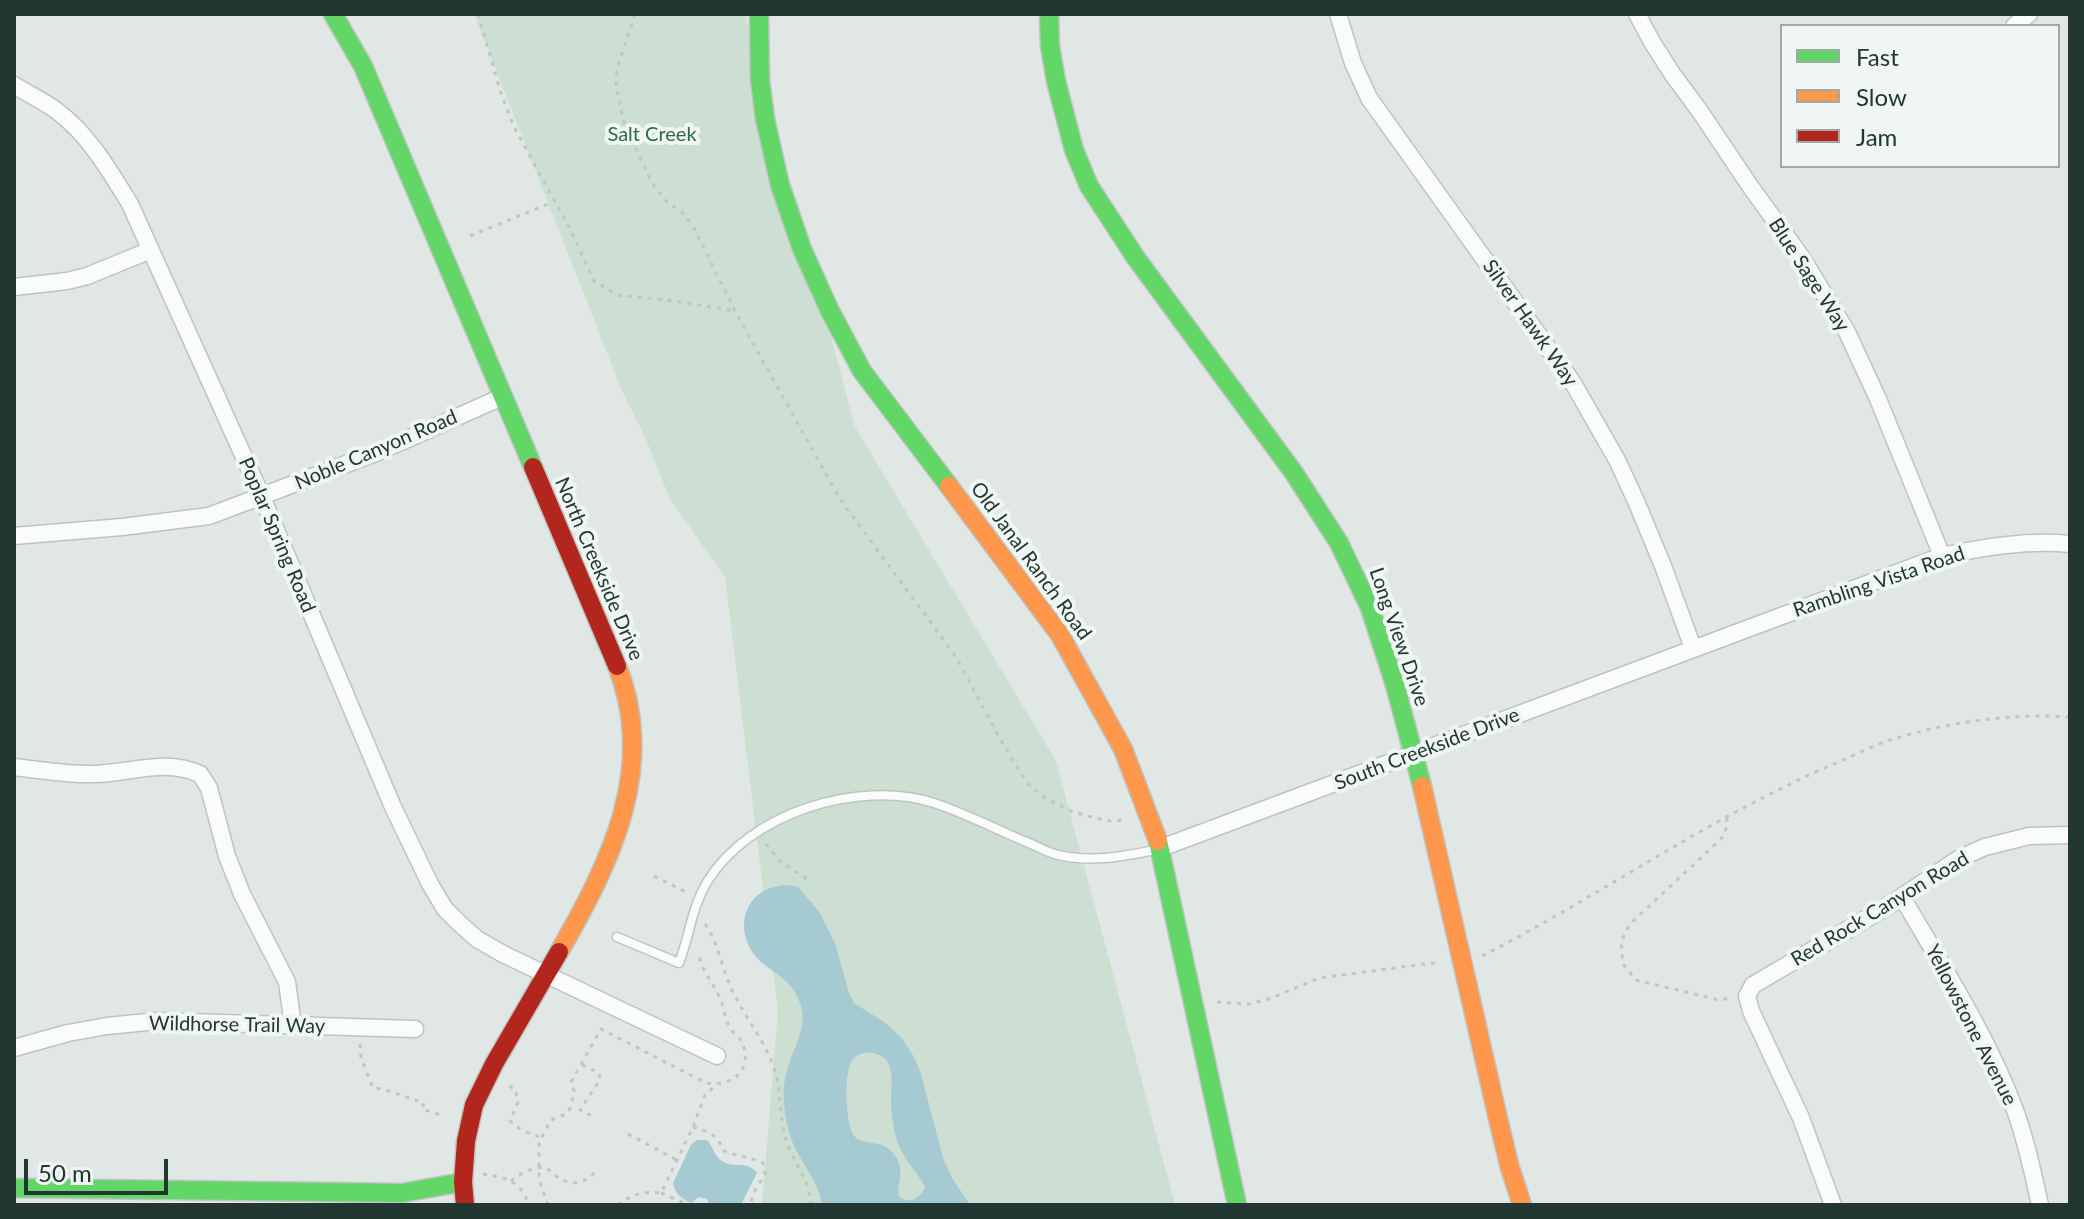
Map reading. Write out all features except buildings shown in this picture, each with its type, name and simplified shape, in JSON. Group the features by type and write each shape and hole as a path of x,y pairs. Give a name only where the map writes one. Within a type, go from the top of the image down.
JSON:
{"street":[{"name":"North Creekside Drive","path":"333,14 363,66 619,671 630,709 634,747 624,814 579,917 494,1064 474,1105 466,1141 471,1178 465,1205"},
{"name":"Old Janal Ranch Road","path":"759,14 764,118 782,194 824,301 862,371 1060,635 1123,749 1161,848 1237,1205"},
{"name":"Long View Drive","path":"1049,14 1056,81 1074,150 1089,186 1127,245 1266,435 1339,543 1370,608 1415,754 1510,1168 1522,1205"},
{"name":"Silver Hawk Way","path":"1338,14 1353,63 1369,98 1573,383 1598,425 1636,501 1693,648"},
{"name":"Blue Sage Way","path":"1637,14 1673,75 1802,258 1847,332 1942,556"},
{"name":"Poplar Spring Road","path":"14,85 55,109 81,133 130,204 262,497 393,807 430,884 445,909 477,939 545,975"},
{"path":"14,287 87,276 151,250"},
{"name":"Noble Canyon Road","path":"14,536 159,524 209,516 378,452 502,397"},
{"name":"Rambling Vista Road","path":"1693,648 1942,556 1984,547 2070,544"},
{"name":"South Creekside Drive","path":"1161,848 1693,648"},
{"path":"14,767 95,774 175,766 200,774 209,788 227,856 242,894 287,982 293,1026"},
{"name":"Red Rock Canyon Road","path":"1747,996 1753,985 1824,945 1960,858 1985,847 2029,836 2070,835"},
{"name":"Yellowstone Avenue","path":"1902,897 1967,1008 2005,1086 2021,1128 2040,1205"},
{"path":"545,975 717,1056"},
{"path":"1747,996 1751,1011 1801,1118 1833,1205"},
{"name":"Wildhorse Trail Way","path":"14,1048 68,1033 157,1021 415,1029"},
{"path":"14,1188 402,1193 471,1178"}],"lane":[{"path":"617,937 679,963 694,906 708,879 750,835 786,815 866,796 898,796 931,802 1056,854 1086,859 1119,858 1161,848"}],"path":[{"path":"478,14 514,127 594,281 617,295 735,311"},
{"path":"635,14 617,69 616,86 624,123 652,183 693,226 735,311 840,499 956,657 1027,783 1045,798 1079,814 1110,821 1127,820"},
{"path":"470,236 555,201"},
{"path":"1196,1004 1222,1001 1249,1004 1319,978 1463,961 1481,956 1539,926 1726,817 1793,782 1888,740 1940,727 2013,717 2070,717"},
{"path":"1726,817 1728,824 1722,838 1630,924 1621,942 1623,964 1636,980 1719,1000 1747,996"},
{"path":"757,844 763,841 779,860 807,879"},
{"path":"654,876 698,898"},
{"path":"699,932 702,920 712,935 735,996 771,1057 783,1126 789,1148 810,1189 811,1205"},
{"path":"548,1205 539,1179 540,1137 551,1120 566,1114 571,1107 574,1091 571,1082 601,1029 706,1083 725,1083 741,1072 746,1053 743,1044 730,1029 719,997 700,965 696,943"},
{"path":"358,1028 361,1058 373,1088 424,1103 422,1109 441,1115"},
{"path":"580,1110 600,1080 599,1073 582,1065"},
{"path":"505,1084 515,1089 518,1102 510,1121 523,1131 540,1137"},
{"path":"661,1193 705,1095 716,1085"},
{"path":"571,1107 592,1116"},
{"path":"693,1127 718,1139 724,1151 763,1163 765,1174 750,1205"},
{"path":"628,1134 677,1160"},
{"path":"511,1181 538,1168 547,1169 560,1179 575,1183 590,1178 595,1172"},
{"path":"471,1178 505,1178 525,1193 529,1205"},
{"path":"618,1205 643,1191 661,1193 689,1205"}],"green space":[{"name":"Salt Creek","path":"474,14 745,14 855,427 1056,761 1175,1205 762,1205 778,1011 725,577 670,499 646,439 622,391"}],"water":[{"path":"781,886 798,887 820,913 835,943 854,1003 901,1037 914,1057 943,1158 970,1205 822,1205 815,1183 791,1139 785,1109 786,1076 802,1028 800,1003 788,983 754,954 744,926 753,899 766,890","holes":["870,1052 884,1057 891,1070 896,1138 925,1187 914,1199 906,1200 898,1195 900,1168 892,1152 887,1147 855,1137 849,1122 846,1098 850,1065 856,1056"]},
{"path":"697,1140 707,1140 722,1161 749,1167 757,1173 741,1205 709,1205 707,1199 699,1197 691,1203 677,1193 673,1183 691,1145"}],"traffic: fast":[{"path":"333,14 363,66 533,467"},
{"path":"759,14 760,80 765,119 780,185 802,249 862,371 949,486"},
{"path":"1049,14 1056,81 1074,150 1089,186 1136,258 1294,473 1339,543 1370,608 1395,685 1422,786"},
{"path":"1158,841 1237,1205"},
{"path":"14,1188 402,1193 463,1182"}],"traffic: slow":[{"path":"949,486 1060,635 1123,749 1158,841"},
{"path":"559,952 611,849 630,778 632,741 628,704 617,666"},
{"path":"1422,786 1499,1123 1522,1205"}],"traffic: jam":[{"path":"533,467 617,666"},
{"path":"465,1205 466,1141 474,1105 494,1064 559,952"}]}
